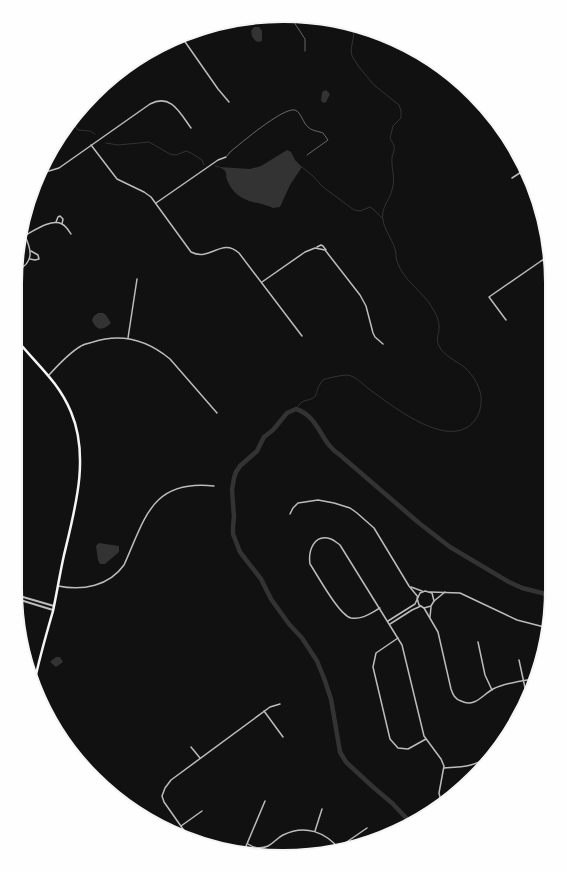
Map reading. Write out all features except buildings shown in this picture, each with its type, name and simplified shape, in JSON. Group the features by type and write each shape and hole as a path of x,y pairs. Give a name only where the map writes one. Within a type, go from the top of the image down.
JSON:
{"main road":[{"path":"22,345 49,375 60,390 72,413 78,435 80,456 80,479 54,606 36,673"}],"street":[{"path":"185,41 218,89 229,102"},
{"path":"48,171 59,168 150,104 158,100 165,100 172,104 190,128"},
{"path":"91,145 117,179 148,195 156,203 191,252 200,255 207,254 224,247 236,250 302,336"},
{"path":"156,203 218,160 226,157"},
{"path":"512,178 520,173"},
{"path":"56,223 58,216 60,216 63,219 62,224"},
{"path":"26,235 49,224 56,223 62,224 71,234"},
{"path":"23,267 30,259 31,248 26,238"},
{"path":"262,282 311,249 322,249 360,295 366,306 373,333 375,337 383,344"},
{"path":"30,251 38,255 39,259 30,259"},
{"path":"506,320 489,297 544,260"},
{"path":"128,338 137,279"},
{"path":"49,375 56,367 81,346 102,339 128,338 147,345 170,359 217,413"},
{"path":"58,586 71,589 81,588 93,586 106,581 121,569 139,528 156,501 166,494 179,489 196,485 214,486"},
{"path":"290,514 292,508 298,503 318,500 338,504 357,513 374,528 417,597 418,603 424,608 438,632 454,695 458,700 468,704 474,702 492,690 528,680"},
{"path":"380,608 364,617 358,618 352,618 342,613 310,564 310,551 315,542 326,538 331,539 340,545 380,608 390,624 404,650 421,727 426,739 441,759 444,768 439,793 440,798"},
{"path":"409,586 422,591 460,593 526,623 542,627"},
{"path":"388,621 411,608 422,591"},
{"path":"430,592 433,595 434,601"},
{"path":"430,617 431,606 434,601 446,592"},
{"path":"22,597 54,606"},
{"path":"23,601 53,610"},
{"path":"390,624 421,606"},
{"path":"424,608 431,606"},
{"path":"398,638 376,654 373,667 388,735 395,746 402,749 413,747 426,739"},
{"path":"478,642 485,675 492,690"},
{"path":"519,660 525,688"},
{"path":"184,830 162,796 165,788 171,780 264,711 270,707 280,704"},
{"path":"264,711 283,737"},
{"path":"191,747 200,758"},
{"path":"444,768 477,764"},
{"path":"246,847 265,801"},
{"path":"315,831 322,809"},
{"path":"181,826 202,811"},
{"path":"347,842 367,828"},
{"path":"248,844 260,848 267,846 277,838 292,831 299,830 315,831 325,836 335,845"}],"lane":[{"path":"294,23 305,40 305,51"},
{"path":"226,157 252,134 289,110 297,111 308,127 312,130 323,133 328,140 307,155"}],"shaded area":[{"path":"254,27 259,27 262,31 262,41 258,42 253,38 251,31"},
{"path":"326,90 330,94 324,103 321,101 322,92"},
{"path":"287,150 291,152 295,160 302,167 290,185 280,207 273,208 242,198 232,189 227,179 226,172 219,167 250,169 261,166"},
{"path":"98,313 103,313 106,315 111,323 103,328 98,328 92,320"},
{"path":"99,543 119,546 119,552 105,564 100,564 96,546"},
{"path":"56,657 60,657 63,662 56,667 50,662"}],"waterway":[{"path":"296,409 300,404 316,395 318,387 323,380 347,375 356,379 402,412 429,426 443,430 455,431 466,428 472,424 480,411 481,394 477,384 471,374 447,355 439,346 437,340 439,329 438,319 429,303 408,280 400,268 396,260 396,250 383,222 383,212 394,181 392,162 394,147 390,138 393,126 401,118 401,111 399,105 374,85 352,56 351,50 354,34 353,32"},
{"path":"75,125 78,130 90,131 95,134"},
{"path":"106,143 118,145 149,142 170,154 176,155 186,151 191,153 202,160 204,165"},
{"path":"215,166 219,167"},
{"path":"302,167 323,187 354,210 360,211 370,207 382,218"},
{"path":"407,819 392,803 346,762 340,752 331,699 317,661 302,638 289,624 271,599 261,579 240,552 233,534 234,517 232,490 236,472 240,466 257,451 264,437 273,430 287,413 296,409 310,418 333,450 419,523 450,547 509,582 522,588 545,594"}]}
